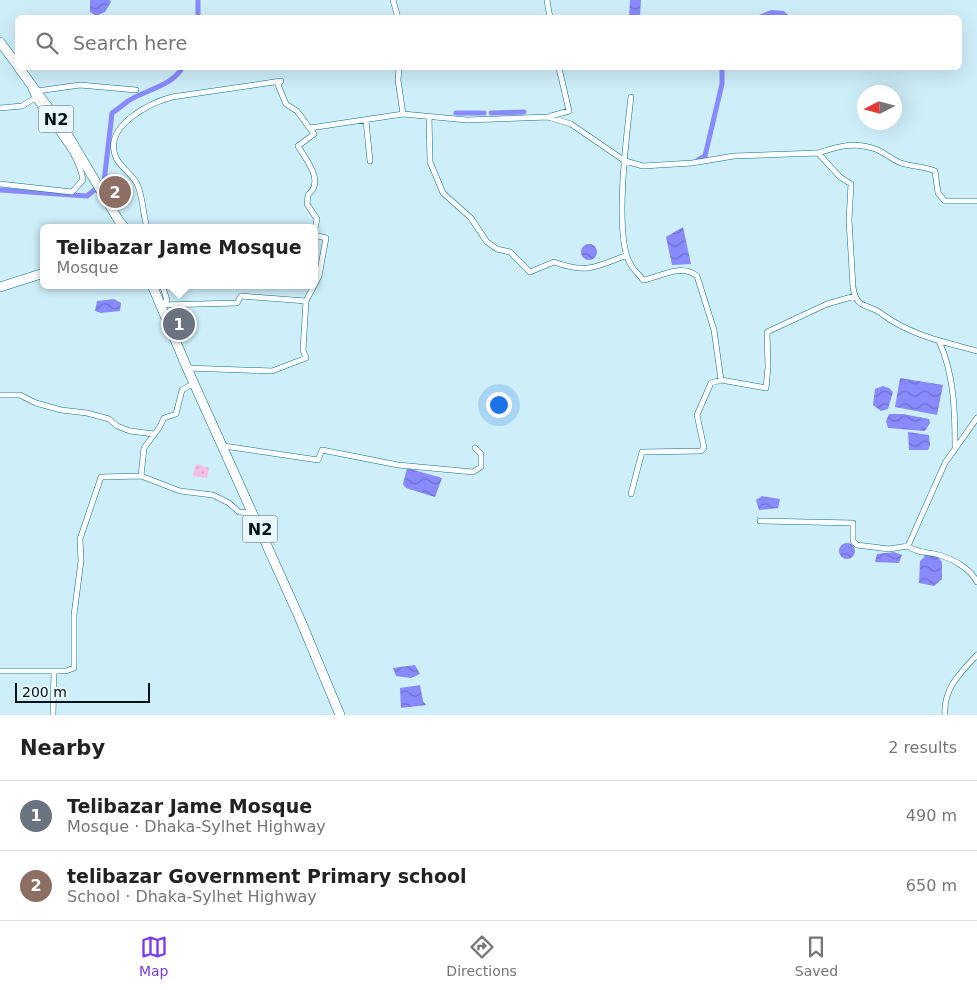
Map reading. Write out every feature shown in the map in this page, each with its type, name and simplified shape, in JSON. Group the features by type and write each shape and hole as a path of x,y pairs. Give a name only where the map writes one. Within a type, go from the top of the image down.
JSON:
{"main road":[{"name":"N2","path":"0,42 15,63"},
{"name":"N2","path":"20,70 90,173 119,224"},
{"path":"0,287 40,274"},
{"path":"148,289 169,334 177,344"},
{"name":"N2","path":"154,289 340,715"}],"street":[{"path":"393,0 397,15"},
{"path":"548,0 550,15"},
{"path":"399,70 398,80 403,114"},
{"path":"310,128 403,114 467,120 548,117 569,111 559,70"},
{"path":"146,224 138,187 115,156 114,144 117,135 130,119 150,106 172,97 281,81 278,85 286,104 297,111 314,134 298,146 314,172 315,182 313,191 308,195 307,204 317,219 316,224"},
{"path":"0,108 22,106 36,94 80,85 136,90"},
{"path":"0,184 72,192 83,180 82,170 36,94"},
{"path":"631,97 621,206 627,255 631,265 643,280 671,271 693,273 697,276 714,330 721,380"},
{"path":"429,117 430,162 443,193 470,218 478,232 492,245 510,252 530,272 554,262 572,269 590,269 627,255"},
{"path":"548,117 571,124 625,161 644,166 665,166 734,156 818,153 839,146 858,144 878,150 901,163 924,166 935,171 938,193 945,201 977,201"},
{"path":"366,121 370,161"},
{"path":"818,153 840,177 851,184 849,220 854,296 861,305 882,314 887,320 939,341 977,351"},
{"path":"318,235 326,238 318,278"},
{"path":"162,305 167,300 163,289"},
{"path":"187,368 240,368 264,371 297,364 306,358 303,350 306,301 312,289"},
{"path":"162,305 237,303 241,296 306,301"},
{"path":"632,494 642,452 701,451 704,448 697,415 711,383 721,380 766,388 768,368 766,332 827,304 854,296"},
{"path":"939,341 946,358 955,407 955,447"},
{"path":"141,476 144,448 164,418 176,414 182,390 194,382"},
{"path":"0,395 20,395 36,403 61,410 87,412 109,419 117,426 130,431 154,434"},
{"path":"908,546 945,463 977,418"},
{"path":"224,446 318,460 322,450 398,465 473,472 481,467 481,454 475,448"},
{"path":"0,671 66,671 74,668 74,615 81,561 80,539 101,477 141,476 180,491 213,495 229,503 239,512 252,513"},
{"path":"760,521 853,523 853,541 857,545 889,548 908,546 912,549 941,555 973,572 977,582"},
{"path":"945,715 944,702 953,680 977,655"},
{"path":"53,715 54,671"}],"shaded area":[{"path":"196,464 209,468 207,478 193,476"}],"water":[{"path":"90,0 110,0 111,2 105,12 94,15 90,12"},
{"path":"630,0 641,0 640,15 629,15"},
{"path":"771,10 784,11 788,15 759,15"},
{"path":"683,227 691,264 672,265 666,237"},
{"path":"586,244 592,244 597,249 595,258 586,260 581,255 581,249"},
{"path":"114,299 121,303 120,311 101,313 95,311 97,301"},
{"path":"900,378 943,385 937,415 895,407"},
{"path":"883,386 893,392 888,409 881,411 873,405 875,389"},
{"path":"889,414 903,414 929,419 930,423 925,431 888,428 886,421"},
{"path":"908,432 929,435 930,445 928,450 909,450"},
{"path":"407,468 442,478 435,497 406,488 403,484"},
{"path":"762,496 780,499 778,508 759,510 756,500"},
{"path":"844,543 850,543 855,548 853,557 844,559 839,554 839,548"},
{"path":"894,552 902,555 899,563 875,562 877,554"},
{"path":"926,555 938,557 942,562 942,579 934,586 919,583 920,561"},
{"path":"415,665 420,674 411,678 396,676 393,668"},
{"path":"420,685 423,701 426,705 401,708 400,688"}],"waterway":[{"path":"198,0 198,15"},
{"path":"0,190 87,196 104,182 112,113 135,97 172,79 181,70"},
{"path":"698,160 705,156 722,84 722,70"},
{"path":"491,113 524,112"},
{"path":"456,113 484,113"}],"place":[{"name":"telibazar Government Primary school","path":"115,192"},
{"name":"Telibazar Jame Mosque","path":"179,324"}]}
